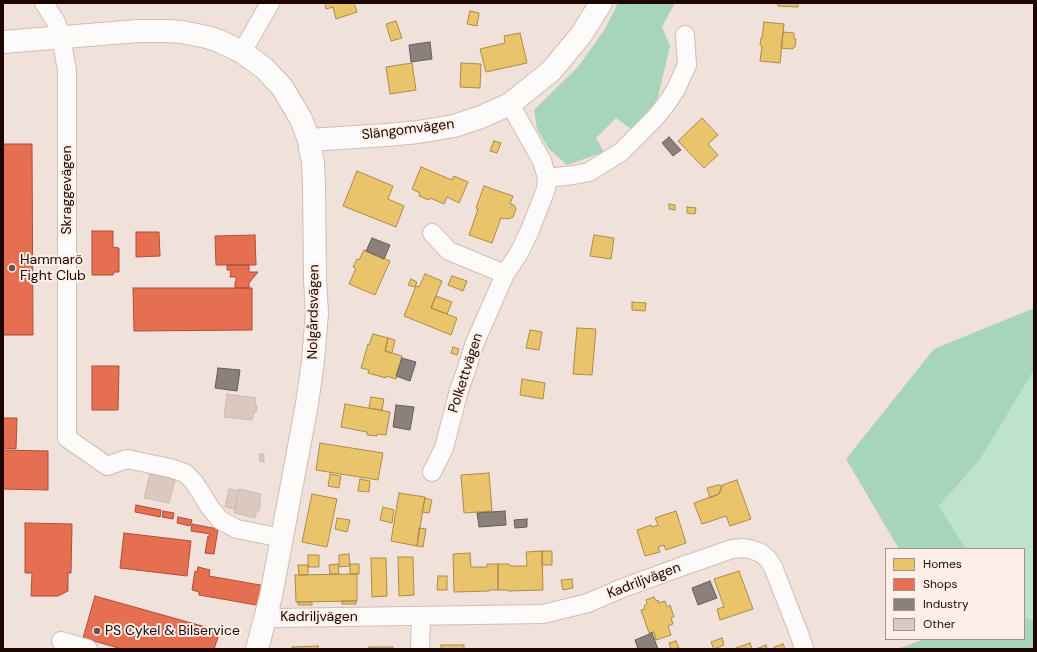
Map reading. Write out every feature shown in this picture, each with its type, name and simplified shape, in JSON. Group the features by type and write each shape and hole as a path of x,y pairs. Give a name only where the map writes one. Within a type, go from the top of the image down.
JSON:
{"street":[{"name":"Skraggevägen","path":"44,3 56,22 61,37 67,70 67,438 107,466 126,459 170,468 185,473 194,482 208,506 220,520 237,529 282,538"},
{"path":"3,42 138,31 168,31 207,37 225,43 242,52 270,3"},
{"name":"Slängomvägen","path":"309,140 387,135 454,126 481,117 510,104 551,71 581,35 601,3"},
{"path":"510,104 542,161 546,178 589,172 621,152 655,118 667,103 676,89 687,65 685,35"},
{"name":"Nolgårdsvägen","path":"242,52 264,68 282,87 301,119 309,140 313,162 314,184 316,313 313,361 307,404 271,596 257,649"},
{"name":"Polkettvägen","path":"432,472 444,448 459,390 474,345 505,274 519,253 530,230 546,189 546,178"},
{"path":"432,233 450,251 505,274"},
{"name":"Kadriljvägen","path":"266,616 275,618 421,617 543,614 588,603 620,589 683,566 732,549 744,548 761,553 768,559 773,567 804,649"},
{"path":"420,649 421,617"},
{"path":"61,642 88,649"}],"green space":[{"path":"618,3 675,3 662,27 670,46 657,101 631,129 616,118 596,138 604,152 567,165 549,149 537,129 534,110 578,67 605,29"},
{"path":"1034,308 1034,370 979,461 939,506 965,548 898,548 846,459 934,349"},
{"path":"1034,370 1034,620 1025,618 1025,548 965,548 939,506 979,461"},
{"path":"1025,618 1034,620 1034,649 897,649 922,640 1025,640"}],"building: Homes":[{"path":"325,3 354,3 357,12 336,19 333,7 326,9"},
{"path":"778,3 798,3 798,7 778,6"},
{"path":"470,11 479,13 477,26 467,24"},
{"path":"396,21 402,38 391,41 386,24"},
{"path":"764,22 784,24 780,63 760,61 762,46 760,45"},
{"path":"783,32 794,33 794,38 796,39 795,47 792,49 781,48"},
{"path":"520,33 527,63 486,72 480,49 505,43 504,36"},
{"path":"412,63 416,90 390,94 386,67"},
{"path":"461,63 481,64 480,88 460,87"},
{"path":"702,118 718,135 708,144 718,155 704,168 678,141"},
{"path":"494,141 501,143 497,153 490,151"},
{"path":"421,167 452,180 454,176 468,182 459,203 447,197 444,204 430,198 429,200 419,196 420,193 412,189"},
{"path":"357,171 393,186 388,199 404,206 396,227 343,206"},
{"path":"484,186 513,196 510,204 514,205 516,209 513,217 508,219 501,218 492,243 469,235 478,209 476,208"},
{"path":"669,204 675,205 675,210 669,209"},
{"path":"687,207 696,208 695,214 687,213"},
{"path":"594,235 614,238 611,259 590,256"},
{"path":"364,250 390,261 375,295 349,284 356,268 353,267 357,259 359,260"},
{"path":"425,274 442,281 431,308 457,318 451,335 404,316 416,286 419,287"},
{"path":"452,276 467,281 463,291 448,285"},
{"path":"411,279 417,282 415,287 408,285"},
{"path":"436,296 452,302 447,314 431,308"},
{"path":"632,302 646,303 645,311 632,310"},
{"path":"577,328 596,329 592,375 573,374"},
{"path":"530,330 542,332 539,350 526,348"},
{"path":"373,334 388,338 385,351 402,356 396,379 368,373 369,370 361,368 368,344 369,345"},
{"path":"388,338 395,340 392,353 385,351"},
{"path":"453,347 459,349 457,355 451,353"},
{"path":"522,379 545,383 543,399 520,395"},
{"path":"371,397 384,399 382,410 369,408"},
{"path":"345,404 390,412 386,435 367,435 367,432 341,427"},
{"path":"320,443 383,453 378,480 316,470"},
{"path":"489,473 492,511 464,513 461,475"},
{"path":"330,474 341,476 339,488 328,486"},
{"path":"360,479 370,481 369,492 358,491"},
{"path":"737,480 751,519 730,526 726,516 702,524 694,503 719,494 722,485"},
{"path":"718,485 722,486 719,494 710,498 707,488"},
{"path":"399,493 425,497 417,546 391,541"},
{"path":"312,494 337,499 327,547 302,542"},
{"path":"425,498 432,500 429,513 422,512"},
{"path":"383,507 394,510 392,523 380,520"},
{"path":"676,511 686,543 666,550 664,545 658,547 660,552 645,556 637,530 651,525 652,527 658,525 655,518"},
{"path":"337,518 350,520 347,532 335,529"},
{"path":"419,528 426,529 423,547 417,546"},
{"path":"542,551 552,551 552,565 542,565"},
{"path":"542,551 543,590 498,590 498,564 527,566 526,552"},
{"path":"470,553 471,567 487,567 487,564 498,564 498,590 454,592 453,554"},
{"path":"349,554 350,566 339,567 339,555"},
{"path":"308,555 319,555 319,567 308,567"},
{"path":"398,557 413,557 414,595 399,596"},
{"path":"371,558 386,558 387,596 372,597"},
{"path":"338,564 339,574 330,574 329,565"},
{"path":"350,564 359,564 359,574 350,574"},
{"path":"298,565 308,565 308,575 299,575"},
{"path":"739,571 753,609 720,620 717,609 724,607 714,579"},
{"path":"357,574 357,601 296,602 295,575"},
{"path":"438,576 447,576 447,590 437,590"},
{"path":"572,579 573,588 563,590 561,580"},
{"path":"654,597 659,603 665,601 667,607 670,605 674,617 671,618 673,624 668,626 671,635 656,640 654,632 649,633 641,610 645,609 644,606 647,604 646,600"},
{"path":"342,601 356,601 356,604 342,604"},
{"path":"298,602 312,602 312,605 298,605"},
{"path":"722,638 724,645 714,649 711,642"},
{"path":"676,641 679,648 671,649 669,643"},
{"path":"750,643 752,649 733,649"},
{"path":"783,644 785,649 775,649 774,647"},
{"path":"441,645 464,645 464,649 441,649"},
{"path":"766,645 767,649 756,649"},
{"path":"318,646 318,649 292,649 292,647"},
{"path":"369,647 393,647 393,649 369,649"}],"building: Shops":[{"path":"3,144 32,144 33,335 3,335"},
{"path":"92,231 113,231 113,247 119,248 119,272 114,272 113,275 92,275"},
{"path":"136,232 159,232 160,256 136,257"},
{"path":"255,235 256,265 216,265 215,236"},
{"path":"227,265 249,265 249,272 258,272 249,283 249,288 235,288 236,277 230,277 231,270 227,270"},
{"path":"133,288 252,288 252,330 134,331"},
{"path":"92,366 119,366 118,410 92,410"},
{"path":"3,418 17,418 16,449 3,448"},
{"path":"3,450 48,451 48,490 3,489"},
{"path":"136,505 161,510 160,517 135,512"},
{"path":"163,511 174,513 173,519 162,517"},
{"path":"178,517 192,520 190,526 177,523"},
{"path":"25,523 72,524 71,573 68,573 68,591 58,596 31,596 32,573 25,573"},
{"path":"192,524 218,529 214,554 205,553 208,536 210,536 210,534 191,531"},
{"path":"124,533 191,541 187,576 120,568"},
{"path":"198,567 210,570 209,576 266,586 262,606 199,595 199,592 192,590 195,571 197,572"},
{"path":"95,596 220,631 214,649 122,649 83,638"}],"building: Industry":[{"path":"430,42 432,59 411,62 409,45"},
{"path":"669,137 681,150 673,156 662,143"},
{"path":"372,238 390,245 384,259 366,251"},
{"path":"402,358 416,362 410,381 396,376"},
{"path":"218,368 240,370 237,391 215,388"},
{"path":"396,405 414,407 410,430 393,427"},
{"path":"505,511 506,525 479,527 477,513"},
{"path":"527,519 527,527 515,528 514,520"},
{"path":"710,581 717,598 698,605 692,588"},
{"path":"652,633 658,649 638,649 635,640"}],"building: Other":[{"path":"227,394 256,398 256,412 254,412 252,420 224,417"},
{"path":"260,454 264,454 264,462 259,461"},
{"path":"150,474 175,480 169,503 144,498"},
{"path":"229,489 239,491 235,509 225,507"},
{"path":"239,489 261,494 259,511 257,510 255,518 234,513"}],"place":[{"name":"Hammarö Fight Club","path":"12,268"},
{"name":"PS Cykel & Bilservice","path":"97,631"}]}
